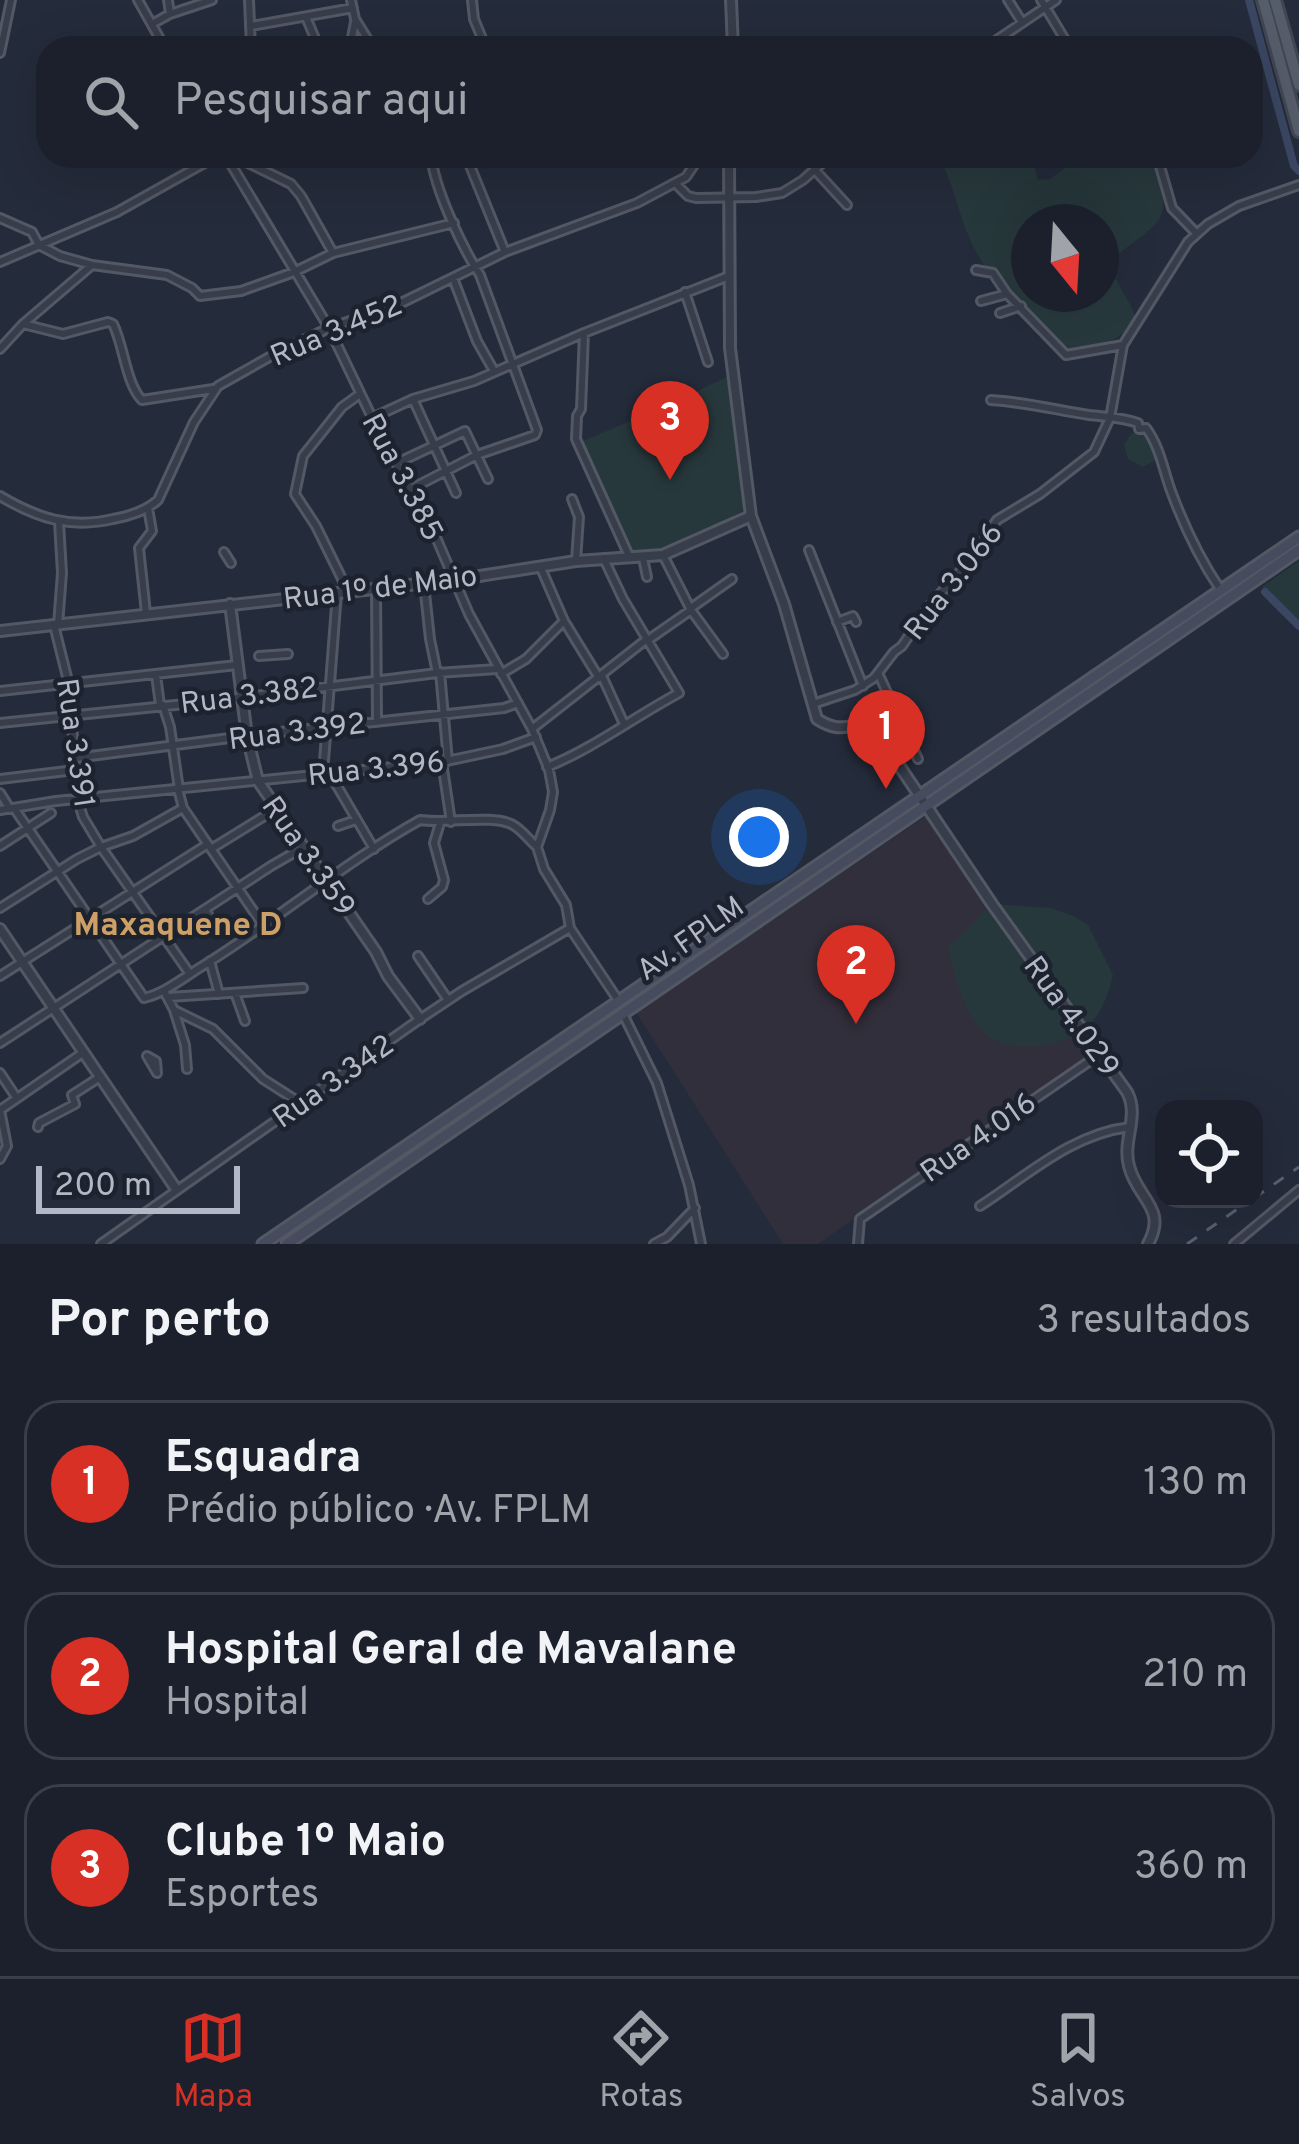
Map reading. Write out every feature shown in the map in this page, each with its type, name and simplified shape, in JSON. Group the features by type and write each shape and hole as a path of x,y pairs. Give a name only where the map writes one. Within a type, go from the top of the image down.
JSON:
{"main road":[{"path":"1263,0 1299,131"},
{"path":"1276,0 1296,59 1299,86"},
{"path":"925,796 1299,536"},
{"name":"Av. FPLM","path":"263,1244 618,1000 1191,627 1299,550"},
{"name":"Av. FPLM","path":"287,1244 902,821 925,796"},
{"path":"580,1027 588,1037"},
{"path":"325,1202 333,1212"}],"street":[{"path":"0,52 11,0"},
{"path":"138,0 158,36"},
{"path":"168,0 170,14"},
{"path":"152,24 212,0"},
{"path":"249,0 250,36"},
{"path":"472,0 481,36"},
{"path":"731,0 732,36"},
{"path":"1008,0 1022,22"},
{"path":"1003,36 1043,3 1056,0"},
{"path":"1043,3 1063,36"},
{"path":"250,26 352,4 366,36"},
{"path":"307,17 314,36"},
{"path":"352,36 355,19"},
{"path":"0,262 117,212 196,168"},
{"name":"Rua 3.385","path":"233,168 329,328 534,733 553,799 536,847"},
{"path":"261,168 291,184 333,253"},
{"path":"409,490 477,455 537,433 514,363 434,168"},
{"path":"471,168 506,252"},
{"path":"692,168 674,183 692,198 782,193 814,169 847,205"},
{"path":"729,168 730,349 751,515 784,604 813,704"},
{"path":"1160,168 1172,208 1196,233"},
{"name":"Rua 3.452","path":"214,389 329,328 411,299 506,252 637,203 674,183"},
{"name":"Rua 3.066","path":"813,704 863,686 878,673 998,520 1094,452 1110,418 1123,345 1196,233 1239,206 1299,185"},
{"path":"0,218 32,232 39,245 60,256 167,275 200,296 241,291 333,253 454,223"},
{"path":"0,349 92,265"},
{"path":"976,270 992,273 1011,298"},
{"path":"372,418 729,276"},
{"path":"453,278 494,371"},
{"path":"685,292 708,362"},
{"path":"981,301 1006,294"},
{"path":"1000,313 1011,309"},
{"path":"1027,312 1066,355 1123,345"},
{"path":"23,324 63,334 113,324 135,392 142,400 214,389"},
{"path":"584,333 576,439 630,558"},
{"path":"0,496 26,512 59,522 107,521 148,508 167,484 214,389"},
{"path":"360,394 342,407 303,456 295,494 316,526 342,592 330,685 326,773 374,849"},
{"path":"413,399 456,493"},
{"path":"991,400 1125,418 1138,423 1139,429 1146,428 1184,526 1220,590"},
{"path":"397,464 465,431 488,478"},
{"path":"572,499 579,517 576,561"},
{"path":"146,614 139,548 152,531 148,508"},
{"name":"Rua 1º de Maio","path":"0,631 424,584 576,561 663,555 751,515"},
{"name":"Rua 3.391","path":"59,522 62,573 57,625 69,685 78,801 100,847 190,974"},
{"path":"808,550 863,686"},
{"path":"224,552 231,562"},
{"path":"663,555 676,586 723,654"},
{"path":"643,557 647,577"},
{"path":"547,767 586,751 679,693 604,559"},
{"path":"540,566 564,621 625,724"},
{"name":"Rua 3.396","path":"0,810 445,762 503,748 534,733 647,639 732,579"},
{"path":"424,584 445,714 451,822"},
{"path":"376,588 376,721"},
{"name":"Rua 3.359","path":"230,604 258,781 420,1019"},
{"path":"837,622 853,616 856,622"},
{"path":"499,671 526,659 564,621"},
{"path":"259,656 288,654"},
{"path":"0,691 237,664"},
{"name":"Rua 3.382","path":"0,723 439,672 499,671"},
{"path":"878,673 918,759"},
{"path":"157,675 183,808 263,925"},
{"name":"Rua 3.392","path":"75,758 518,704"},
{"name":"Rua 4.029","path":"813,704 817,719 837,730 874,728 1131,1098 1130,1171 1156,1220 1148,1244"},
{"path":"0,779 75,770"},
{"path":"0,793 144,998 303,988"},
{"path":"0,908 56,871 183,808"},
{"path":"0,976 133,891 276,809"},
{"path":"0,846 51,813"},
{"path":"338,826 356,820"},
{"path":"166,994 420,820 470,820 517,827 536,847 566,905 570,928 618,1000"},
{"path":"428,899 444,880 434,843 440,823"},
{"path":"0,1043 304,847"},
{"path":"205,909 213,924"},
{"name":"Rua 3.342","path":"100,1244 448,1000 570,928"},
{"path":"0,929 176,1189"},
{"path":"418,956 448,1000"},
{"path":"211,961 219,994"},
{"path":"235,993 245,1021"},
{"path":"166,994 185,1045 187,1070"},
{"path":"174,1010 213,1029 262,1079 302,1104"},
{"path":"623,1014 658,1083 701,1244"},
{"path":"0,1159 7,1146 0,1110 84,1052"},
{"name":"Rua 4.016","path":"858,1244 860,1219 1100,1054"},
{"path":"0,1073 16,1097"},
{"path":"38,1127 75,1104 72,1095 100,1077"},
{"path":"980,1207 1065,1148 1110,1129 1130,1127"},
{"path":"1234,1244 1299,1190"},
{"path":"654,1244 695,1208"}],"shaded area":[{"path":"943,168 1034,168 1038,180 1050,179 1065,168 1157,168 1163,196 1159,219 1119,254 1119,204 1011,204 1011,300 986,269"},
{"path":"1119,283 1136,320 1103,345 1063,353 1023,312 1119,312"},
{"path":"727,377 746,509 675,546 629,550 581,442"},
{"path":"1151,428 1162,456 1143,467 1128,459 1124,445 1131,434"},
{"path":"1299,561 1299,620 1262,587"},
{"path":"932,812 1089,1055 818,1244 783,1244 636,1012"},
{"path":"992,904 1051,908 1088,925 1113,975 1094,1020 1079,1033 1037,1046 1007,1045 984,1033 970,1015 948,947"}],"waterway":[{"path":"1249,0 1259,36"},
{"path":"1263,52 1299,171"},
{"path":"1107,414 1118,348"},
{"path":"1265,592 1299,626"}],"railway":[{"path":"1263,1192 1299,1167"},
{"path":"1187,1244 1239,1208"}],"place":[{"name":"Clube 1º Maio","path":"670,480"},
{"name":"Esquadra","path":"886,789"},
{"name":"Hospital Geral de Mavalane","path":"856,1024"}],"district":[{"name":"Maxaquene D","path":"178,923"}]}
